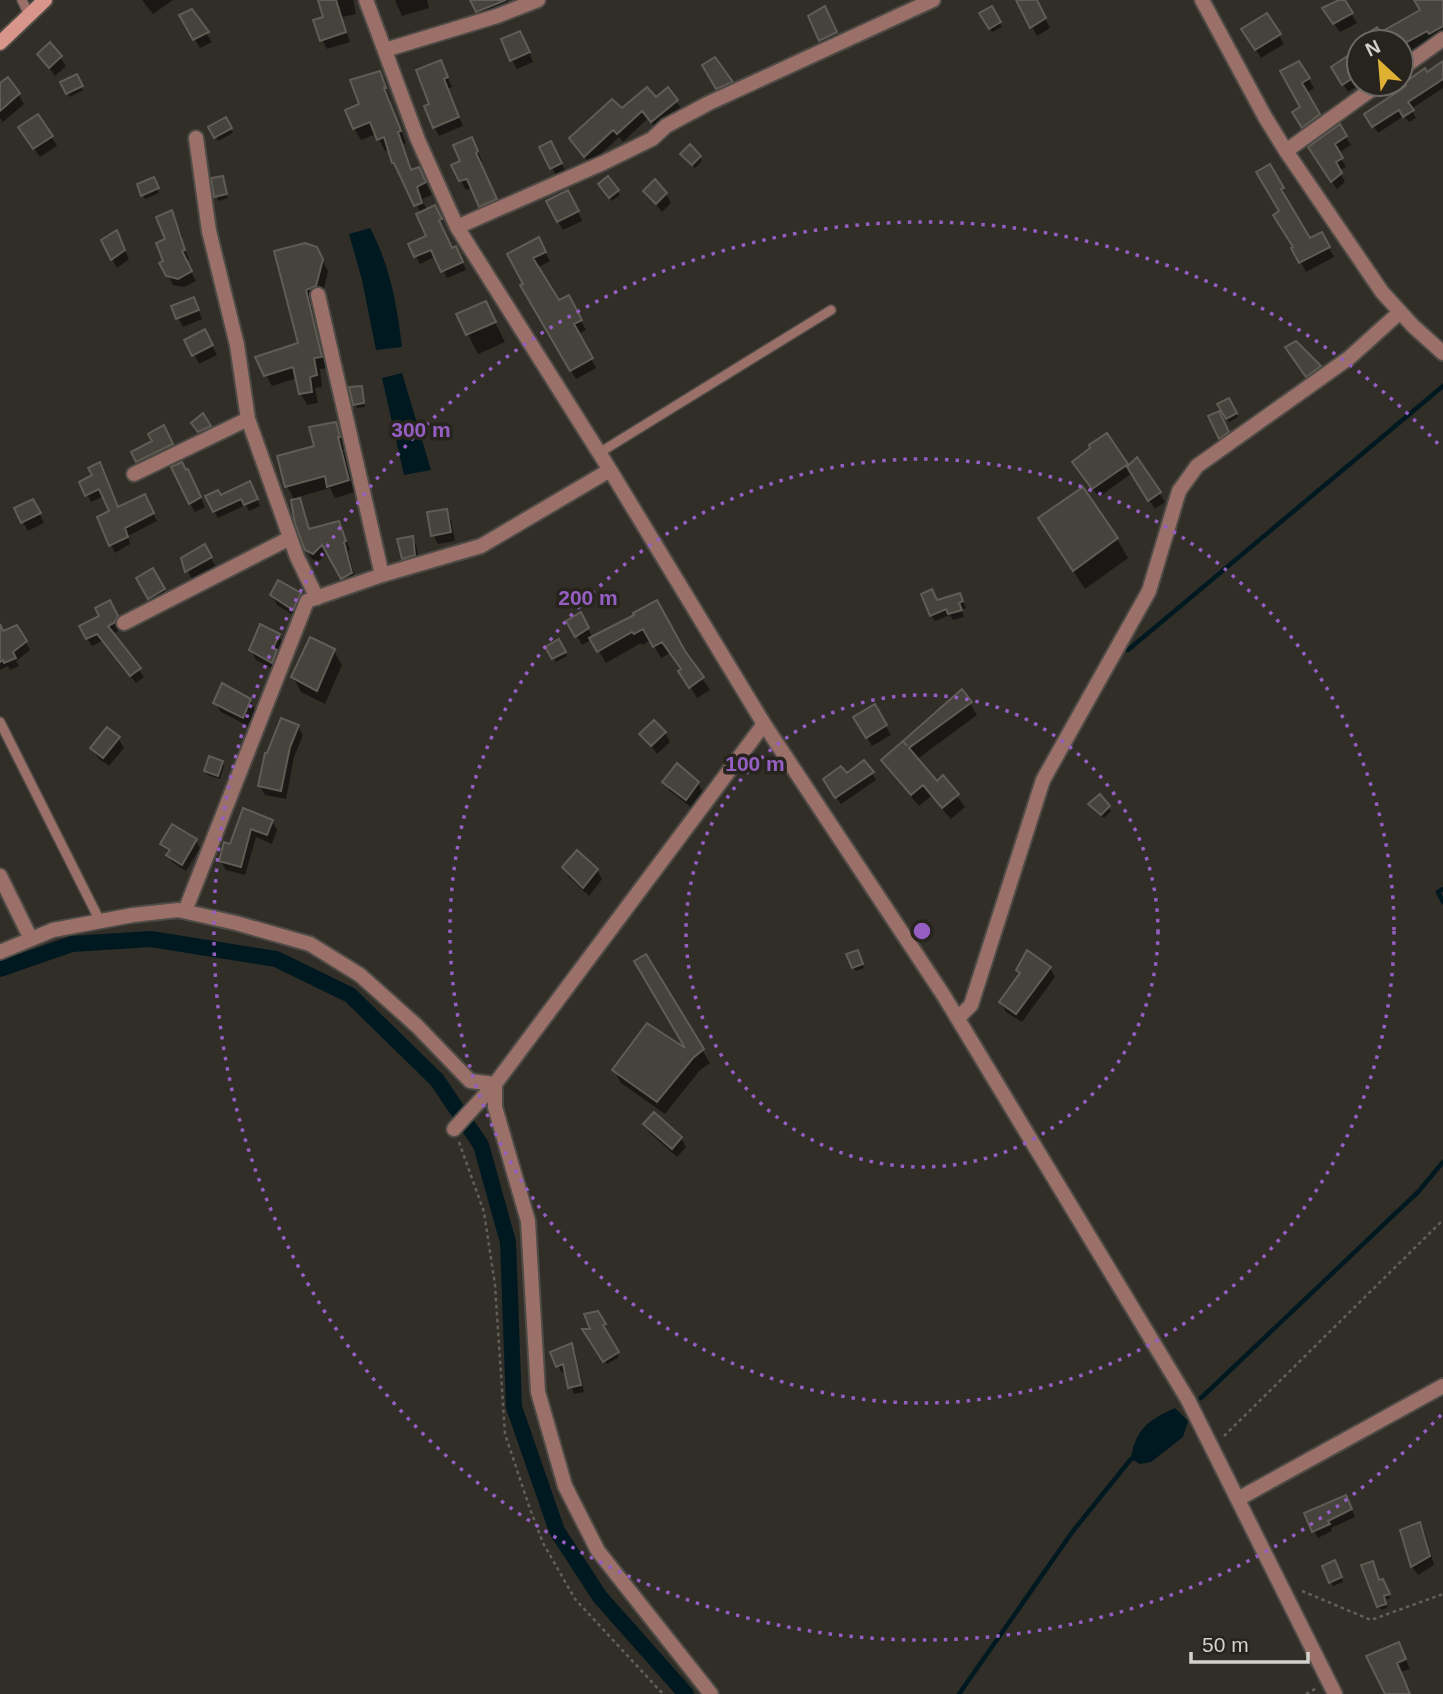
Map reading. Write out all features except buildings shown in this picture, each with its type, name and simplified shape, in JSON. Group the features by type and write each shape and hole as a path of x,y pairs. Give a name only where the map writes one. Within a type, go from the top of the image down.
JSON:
{"main road":[{"path":"0,43 45,0"}],"street":[{"path":"366,0 418,140 457,227 610,470 764,724 958,1018 1188,1400 1335,1694"},
{"path":"385,50 497,16 538,0"},
{"path":"457,227 615,158 652,139 666,126 709,103 933,0"},
{"path":"1202,0 1265,117 1382,292 1443,353"},
{"path":"1415,59 1443,38"},
{"path":"1286,151 1360,98"},
{"path":"196,138 209,231 237,345 248,419 297,557 317,597"},
{"path":"318,295 382,575"},
{"path":"958,1018 971,1005 1043,780 1149,591 1178,491 1198,466 1349,358 1400,312"},
{"path":"134,474 248,419"},
{"path":"185,911 307,601 382,575 481,546 610,470"},
{"path":"124,623 290,538"},
{"path":"454,1129 495,1084 764,724"},
{"path":"0,876 31,939"},
{"path":"0,951 53,930 132,915 185,911 310,944 360,975 417,1026 470,1081 495,1084"},
{"path":"495,1084 495,1107 528,1221 538,1392 565,1486 598,1551 711,1694"},
{"path":"1238,1499 1443,1386"}],"lane":[{"path":"22,0 29,15"},
{"path":"599,453 831,310"},
{"path":"0,722 100,921"}],"path":[{"path":"454,1129 484,1212 495,1285 505,1434 530,1509 543,1543 575,1599 663,1694"},
{"path":"1213,1448 1443,1220"},
{"path":"1302,1591 1371,1620 1443,1594"},
{"path":"654,1694 660,1689"}],"water":[{"path":"370,228 383,256 392,286 402,347 376,350 362,280 349,234"},
{"path":"402,373 431,470 404,475 382,378"},
{"path":"1175,1408 1188,1421 1183,1437 1151,1462 1140,1464 1131,1459 1136,1440 1144,1427"}],"waterway":[{"path":"1128,650 1443,386"},
{"path":"1443,889 1438,892 1443,902"},
{"path":"0,969 72,944 151,939 276,959 350,995 437,1080 481,1145 508,1242 514,1407 557,1531 600,1597 686,1694"},
{"path":"1201,1398 1419,1191 1443,1162"},
{"path":"959,1694 1073,1531 1131,1459"}]}
